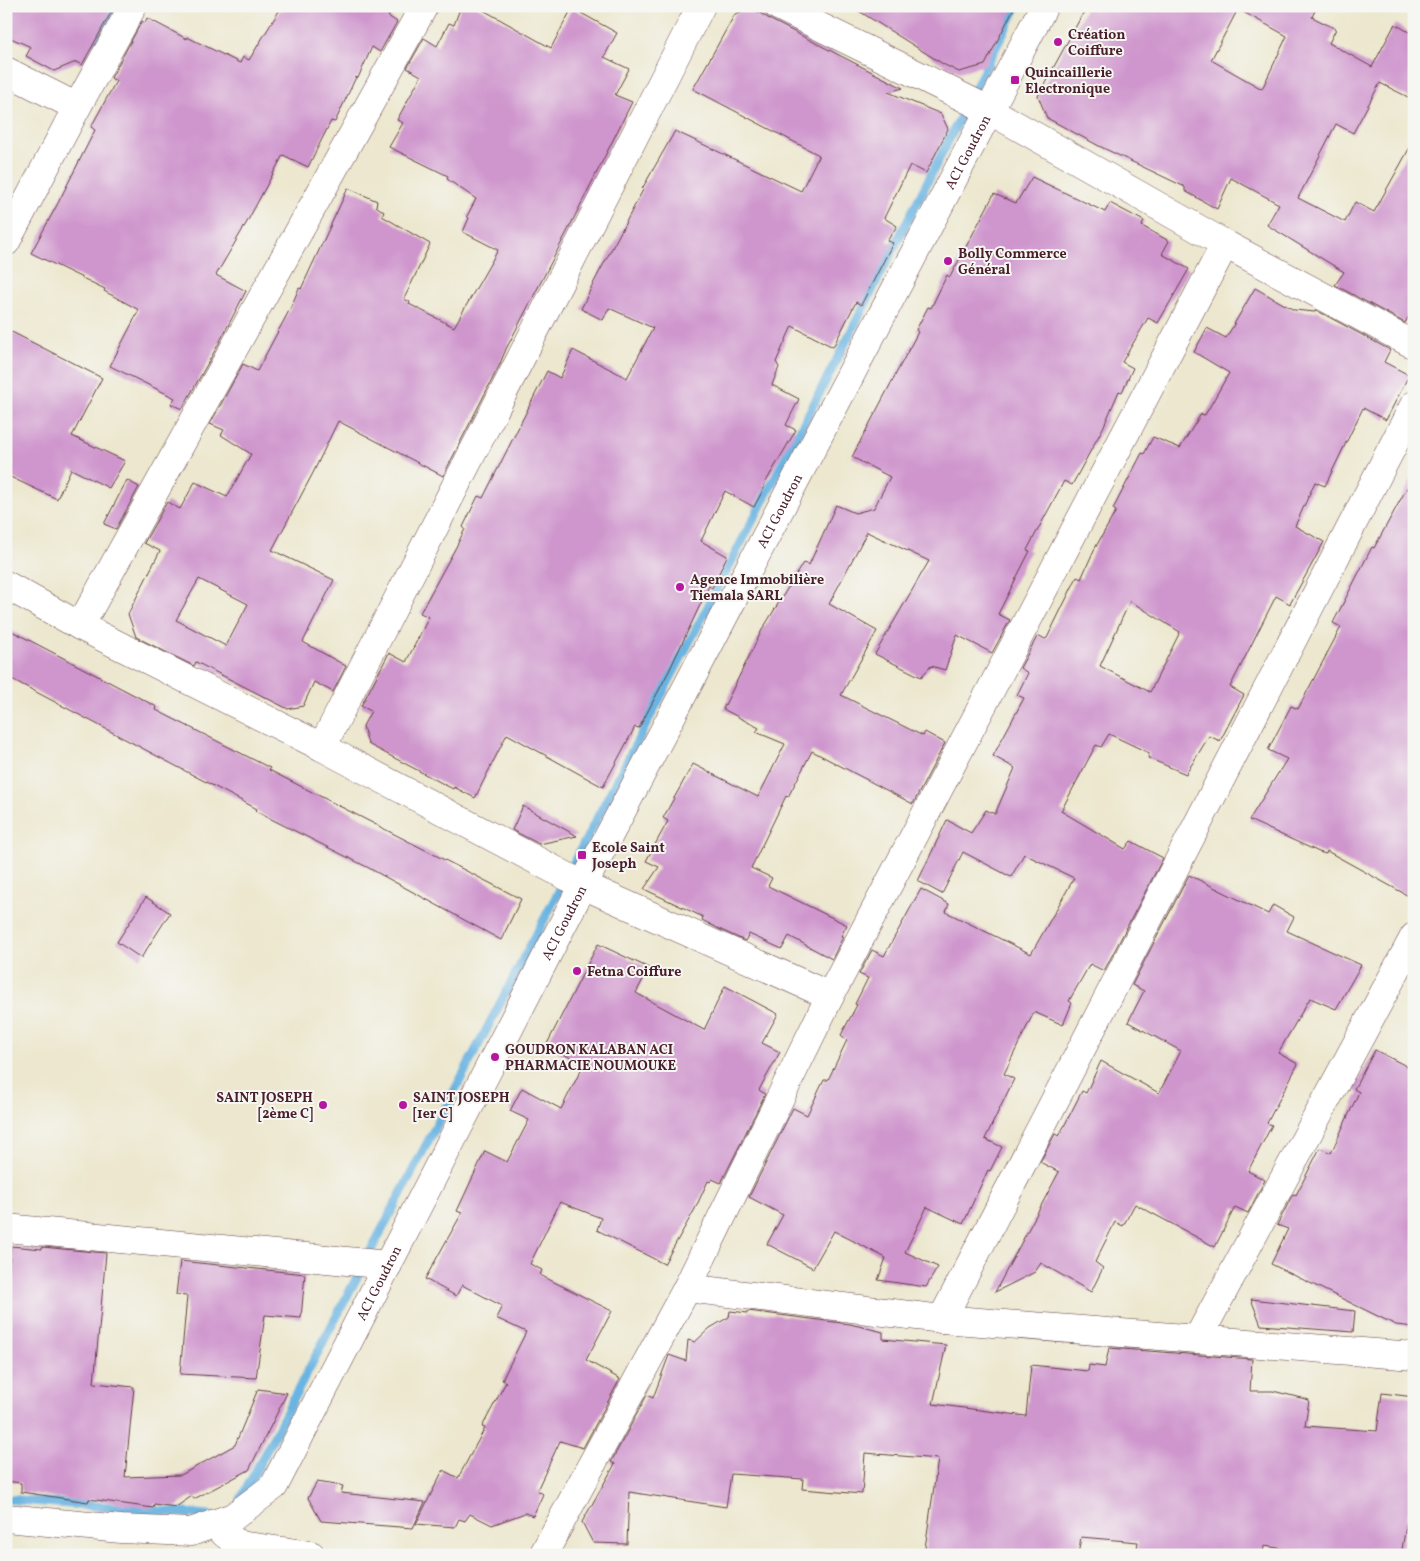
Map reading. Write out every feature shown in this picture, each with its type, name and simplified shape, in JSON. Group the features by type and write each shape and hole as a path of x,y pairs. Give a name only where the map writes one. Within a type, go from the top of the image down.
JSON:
{"street":[{"path":"6,242 133,6"},
{"path":"80,626 424,6"},
{"path":"322,747 701,6"},
{"path":"778,6 989,110 1225,244 1414,345"},
{"name":"ACI Goudron","path":"6,1518 121,1529 191,1532 233,1517 274,1486 583,885 1044,6"},
{"path":"6,71 77,107"},
{"path":"543,1555 686,1288 830,996 1225,244"},
{"path":"942,1319 1414,405"},
{"path":"6,585 80,626 322,747 583,885 830,996"},
{"path":"1198,1338 1414,937"},
{"path":"6,1228 388,1265"},
{"path":"686,1288 942,1319 1414,1356"},
{"path":"213,1524 237,1550 311,1555"}],"building":[{"path":"6,6 114,7 82,65 76,62 54,71 26,56 31,47 6,36"},
{"path":"282,6 393,6 388,16 397,22 380,52 372,47 335,122 331,121 308,167 283,155 216,275 246,291 182,409 171,404 175,398 110,366 139,310 104,291 105,289 31,253 95,130 91,127 116,81 111,78 142,21 145,23 147,18 240,63 243,57 249,60"},
{"path":"461,6 476,6 551,48 572,8 617,33 604,57 629,69 615,95 632,102 443,476 338,421 272,550 334,580 303,642 346,666 333,692 314,682 303,706 288,709 196,662 194,666 136,637 128,614 160,551 144,543 167,502 180,509 195,482 227,497 251,454 221,435 224,430 210,424 243,364 257,371 299,288 301,289 348,188 377,201 376,206 384,212 382,216 430,244 404,299 410,302 409,304 454,327 498,250 463,232 469,218 467,216 476,199 447,179 448,176 389,147 403,123 397,120 421,76 407,68 424,38 437,46 449,23 454,25","holes":["199,579 248,604 226,646 176,620"]},
{"path":"851,6 1015,6 985,65 959,72 943,64"},
{"path":"1087,6 1317,6 1312,17 1336,29 1329,43 1372,67 1395,24 1414,35 1414,100 1380,83 1353,133 1336,124 1298,198 1345,222 1355,202 1374,212 1414,140 1414,307 1405,323 1335,285 1344,272 1267,225 1279,204 1231,178 1217,209 1185,191 1185,187 1099,146 1047,118 1038,96","holes":["1238,9 1287,36 1262,89 1211,60"]},
{"path":"752,8 771,20 903,88 888,92 941,114 948,129 926,173 910,165 884,218 897,226 887,241 893,243 861,305 856,302 833,347 792,326 776,362 779,367 772,385 799,399 786,425 796,430 764,485 754,507 725,491 701,541 727,556 712,588 709,586 669,671 639,728 635,727 603,787 507,734 475,798 454,787 453,789 368,744 363,726 371,711 361,706 389,653 406,662 429,617 420,613 465,529 463,527 478,496 483,498 547,371 560,378 573,350 627,378 653,328 609,308 603,320 581,309 642,189 675,131 801,191 819,155 693,89 735,14"},
{"path":"1032,177 1105,212 1110,203 1144,221 1142,226 1169,241 1162,254 1189,269 1158,323 1148,318 1122,362 1133,368 1122,392 1119,391 1103,428 1072,485 1064,481 1027,550 1030,551 998,614 1010,620 992,653 957,635 945,670 931,666 921,677 875,654 929,561 867,532 829,604 877,631 841,695 923,736 925,732 945,743 913,804 812,751 788,797 786,796 751,868 772,878 768,886 847,925 841,936 843,937 832,959 789,936 782,949 749,934 745,941 702,920 703,917 644,889 659,867 646,861 668,821 663,818 693,764 758,797 785,744 756,732 759,728 723,709 762,630 803,563 809,565 836,505 855,513 874,508 890,477 852,457 918,332 916,330 928,307 931,308 947,275 950,277 994,194 1016,203"},
{"path":"1255,288 1294,310 1315,312 1316,310 1390,350 1384,362 1409,375 1386,420 1363,408 1325,486 1315,482 1295,526 1324,542 1290,604 1276,596 1230,687 1244,695 1220,741 1209,736 1186,774 1148,758 1149,753 1109,734 1101,747 1096,745 1061,811 1125,849 1131,841 1163,858 1104,971 1090,964 1069,1001 1072,1003 1063,1025 1034,1012 1004,1074 1014,1079 985,1139 1002,1147 990,1171 988,1170 963,1224 927,1207 905,1252 938,1267 926,1287 878,1280 886,1258 834,1231 813,1268 767,1244 783,1215 749,1197 793,1108 807,1115 824,1080 828,1080 847,1040 841,1035 857,1005 855,1004 868,978 859,974 872,950 884,956 921,889 949,904 946,912 1031,954 1074,878 1024,854 1011,877 963,852 942,894 918,881 947,820 971,833 986,810 995,814 1015,768 993,756 1024,698 1017,695 1028,673 1020,668 1038,635 1045,639 1047,638 1077,577 1081,579 1094,550 1116,511 1113,509 1142,453 1144,454 1153,437 1180,448 1201,414 1205,415 1229,373 1194,352 1207,328 1226,338","holes":["1130,601 1180,632 1150,692 1100,666"]},
{"path":"6,329 102,378 72,436 125,461 109,488 71,469 57,499 6,475"},
{"path":"1414,475 1414,899 1327,851 1326,854 1319,852 1249,820 1287,759 1268,750 1291,706 1298,709 1341,627 1333,623 1372,547 1374,548"},
{"path":"127,480 139,487 116,529 104,524"},
{"path":"6,628 157,707 156,710 270,768 269,770 521,899 501,940 367,867 255,811 257,809 6,676"},
{"path":"523,806 577,836 539,844 512,830"},
{"path":"1189,875 1268,914 1273,905 1294,917 1287,931 1361,965 1336,1009 1310,998 1278,1053 1298,1064 1267,1123 1272,1125 1248,1171 1265,1180 1248,1213 1235,1207 1215,1247 1135,1204 1123,1226 1115,1222 1095,1262 1103,1268 1091,1292 1041,1263 1035,1272 995,1292 1059,1172 1040,1162 1055,1134 1059,1136 1082,1091 1086,1093 1101,1061 1159,1093 1181,1051 1128,1022 1144,991 1132,985"},
{"path":"146,897 170,913 141,958 117,942"},
{"path":"598,944 649,968 636,993 704,1030 725,986 778,1014 762,1043 780,1052 759,1090 765,1094 721,1183 712,1179 710,1182 708,1181 695,1209 664,1264 597,1230 601,1218 560,1202 530,1264 542,1270 540,1275 612,1311 586,1360 620,1379 583,1448 560,1441 537,1490 543,1494 533,1516 525,1513 492,1525 470,1514 465,1521 459,1519 455,1527 416,1524 443,1470 458,1478 485,1428 482,1427 506,1382 502,1380 526,1332 496,1318 502,1306 462,1285 456,1296 425,1279 462,1213 457,1211 485,1151 507,1162 529,1120 510,1111 522,1088 561,1109 584,1064 546,1046"},
{"path":"1375,1050 1414,1070 1414,1327 1396,1325 1271,1264 1288,1229 1277,1225 1293,1194 1296,1195 1320,1148 1331,1153 1359,1092 1354,1089"},
{"path":"11,1246 106,1253 94,1383 134,1387 125,1477 181,1475 235,1445 258,1389 287,1393 249,1470 194,1499 192,1496 176,1507 154,1504 153,1508 89,1499 88,1502 21,1492 21,1483 6,1481 6,1301"},
{"path":"180,1261 305,1274 301,1318 265,1315 256,1378 180,1374 187,1296 176,1295"},
{"path":"1251,1299 1355,1311 1353,1332 1261,1325"},
{"path":"730,1311 748,1313 748,1311 850,1324 883,1332 883,1339 946,1345 933,1404 1026,1416 1031,1365 1088,1371 1089,1365 1105,1367 1109,1348 1252,1359 1250,1391 1273,1391 1309,1400 1305,1426 1377,1431 1382,1393 1414,1397 1414,1498 1411,1497 1401,1555 1325,1555 1264,1546 1263,1555 1136,1555 1138,1542 1081,1537 1078,1555 924,1555 938,1459 865,1453 862,1494 802,1489 803,1479 731,1474 726,1507 629,1492 627,1544 593,1543 582,1522 615,1464 611,1462 647,1395 653,1398 669,1355 686,1361 688,1340 695,1342 710,1328 729,1317"},
{"path":"317,1482 343,1486 341,1493 425,1502 413,1528 321,1521 308,1498"}],"waterway":[{"path":"98,42 116,6"},
{"path":"241,1499 833,367 1017,6"},
{"path":"6,1499 209,1515"}],"place":[{"name":"Création Coiffure","path":"1058,42"},
{"name":"Quincaillerie Electronique","path":"1015,80"},
{"name":"Bolly Commerce Général","path":"948,261"},
{"name":"Agence Immobilière Tiemala SARL","path":"680,587"},
{"name":"Ecole Saint Joseph","path":"582,855"},
{"name":"Fetna Coiffure","path":"577,971"},
{"name":"GOUDRON KALABAN ACI PHARMACIE NOUMOUKE","path":"495,1057"},
{"name":"SAINT JOSEPH [2ème C]","path":"323,1105"},
{"name":"SAINT JOSEPH [1er C]","path":"403,1105"}]}
